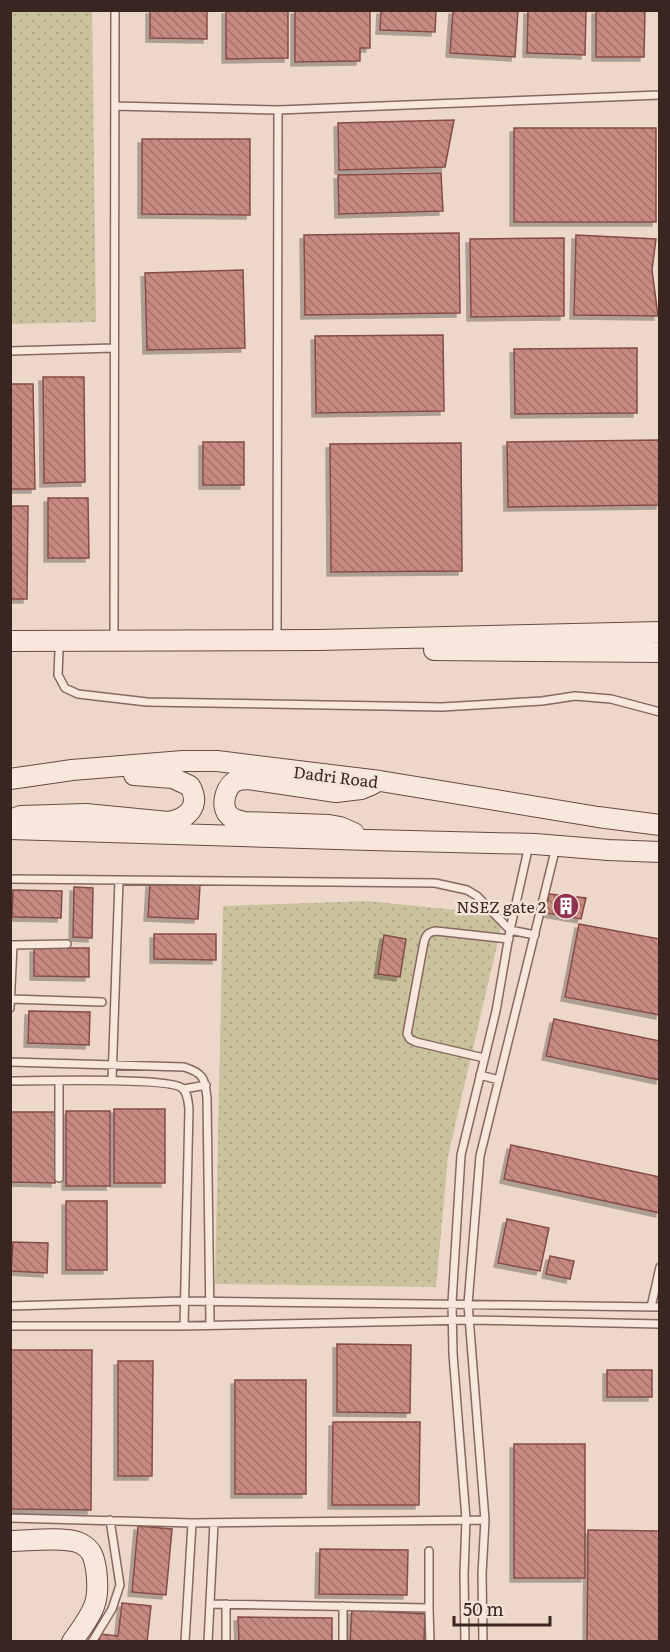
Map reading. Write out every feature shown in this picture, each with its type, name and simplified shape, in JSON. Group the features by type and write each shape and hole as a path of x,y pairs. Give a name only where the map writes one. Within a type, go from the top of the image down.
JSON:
{"main road":[{"path":"10,641 114,645 277,644 660,632"},
{"path":"277,644 660,652"},
{"path":"10,652 59,651 114,645"},
{"name":"Dadri Road","path":"10,779 183,761 218,761 380,782 660,825"},
{"path":"10,820 21,816 86,814 168,822 180,820 192,808 194,799 190,786 173,778 72,771"},
{"path":"370,840 340,827 329,825 244,822 228,814 224,805 232,783 238,780 248,779 336,792 361,789 380,782"},
{"path":"10,829 529,844 660,852"},
{"path":"10,1541 68,1540 81,1544 91,1551 99,1587 92,1614 72,1641"}],"lane":[{"path":"114,645 115,10"},
{"path":"115,106 278,110 660,95"},
{"path":"277,644 278,110"},
{"path":"10,351 114,348"},
{"path":"59,651 58,675 65,688 78,694 147,702 442,707 542,701 575,696 611,699 660,712"},
{"path":"465,1641 466,1519 452,1320 460,1155 496,1011 510,930 529,844"},
{"path":"483,1641 482,1574 485,1520 468,1304 480,1156 556,845"},
{"path":"10,879 449,885 467,890 477,896 510,930 535,935"},
{"path":"112,1080 119,880"},
{"path":"484,1058 416,1042 407,1034 424,942 430,932 509,939"},
{"path":"10,1008 13,945 67,945"},
{"path":"11,999 102,1002"},
{"path":"10,1062 184,1066 195,1070 203,1077 207,1098 210,1324"},
{"path":"480,1075 499,1080"},
{"path":"10,1081 112,1080 167,1084 184,1089 206,1085"},
{"path":"59,1081 59,1178"},
{"path":"184,1089 188,1097 189,1109 184,1325"},
{"path":"651,1307 660,1267"},
{"path":"10,1306 209,1301 660,1307"},
{"path":"10,1326 452,1320 660,1324"},
{"path":"10,1518 192,1523 485,1520"},
{"path":"92,1641 112,1609 120,1585 110,1520"},
{"path":"185,1641 192,1523"},
{"path":"208,1641 214,1523"},
{"path":"429,1551 430,1641"},
{"path":"210,1604 429,1608"},
{"path":"226,1604 226,1641"},
{"path":"343,1606 343,1641"}],"shaded area":[{"path":"10,11 92,11 96,322 11,324"},
{"path":"367,901 504,915 448,1156 436,1287 215,1284 223,906"}],"building":[{"path":"150,10 207,10 207,39 150,38"},
{"path":"226,10 288,10 288,58 226,59"},
{"path":"295,10 370,10 370,48 360,48 360,61 295,62"},
{"path":"381,10 436,10 435,32 380,30"},
{"path":"453,10 518,10 515,57 450,53"},
{"path":"528,10 586,10 585,55 527,53"},
{"path":"596,10 645,10 644,57 596,57"},
{"path":"454,120 445,167 339,170 338,123"},
{"path":"514,128 656,128 656,222 514,222"},
{"path":"142,139 250,139 250,215 142,214"},
{"path":"441,173 443,211 339,214 338,175"},
{"path":"459,233 460,313 305,315 304,235"},
{"path":"576,235 656,239 652,270 658,316 574,315"},
{"path":"564,238 564,316 471,317 470,239"},
{"path":"243,270 245,348 147,350 145,273"},
{"path":"443,335 444,411 316,413 315,336"},
{"path":"637,348 637,413 515,414 514,349"},
{"path":"43,377 84,377 85,482 44,483"},
{"path":"10,384 33,384 35,489 10,489"},
{"path":"659,440 660,505 508,507 507,442"},
{"path":"203,442 244,442 244,485 203,485"},
{"path":"461,443 462,571 331,572 330,444"},
{"path":"48,498 88,498 89,558 48,558"},
{"path":"10,506 28,506 27,599 10,599"},
{"path":"150,883 200,885 198,919 148,917"},
{"path":"74,887 93,888 92,938 73,937"},
{"path":"13,890 62,891 61,918 12,917"},
{"name":"NSEZ gate 2","path":"549,894 586,898 581,919 546,913"},
{"path":"579,924 660,939 660,1015 565,997"},
{"path":"154,934 216,934 216,960 154,959"},
{"path":"384,935 406,939 400,977 378,974"},
{"path":"34,948 89,948 89,977 34,976"},
{"path":"29,1011 90,1012 89,1045 28,1043"},
{"path":"554,1019 660,1041 660,1080 546,1056"},
{"path":"114,1109 165,1109 165,1183 114,1183"},
{"path":"66,1111 110,1111 110,1186 66,1186"},
{"path":"11,1112 55,1112 55,1183 11,1182"},
{"path":"511,1145 660,1177 660,1213 504,1179"},
{"path":"66,1201 107,1201 107,1270 66,1270"},
{"path":"507,1219 549,1228 540,1271 498,1263"},
{"path":"13,1242 48,1243 47,1273 11,1271"},
{"path":"550,1256 574,1261 570,1279 546,1274"},
{"path":"337,1344 411,1345 410,1413 337,1412"},
{"path":"10,1350 92,1350 91,1510 10,1509"},
{"path":"118,1361 153,1361 152,1476 118,1476"},
{"path":"607,1370 652,1370 652,1397 607,1397"},
{"path":"235,1380 306,1380 306,1494 235,1494"},
{"path":"333,1422 420,1422 419,1505 332,1505"},
{"path":"514,1444 585,1444 585,1578 514,1578"},
{"path":"138,1526 172,1529 166,1595 132,1592"},
{"path":"588,1530 660,1531 660,1642 587,1642"},
{"path":"320,1549 408,1550 407,1595 319,1594"},
{"path":"122,1603 151,1606 147,1642 99,1642 100,1634 118,1636"},
{"path":"352,1610 425,1614 424,1642 350,1642"},
{"path":"238,1617 332,1618 332,1642 239,1642"}],"place":[{"name":"NSEZ gate 2","path":"566,906"}]}
